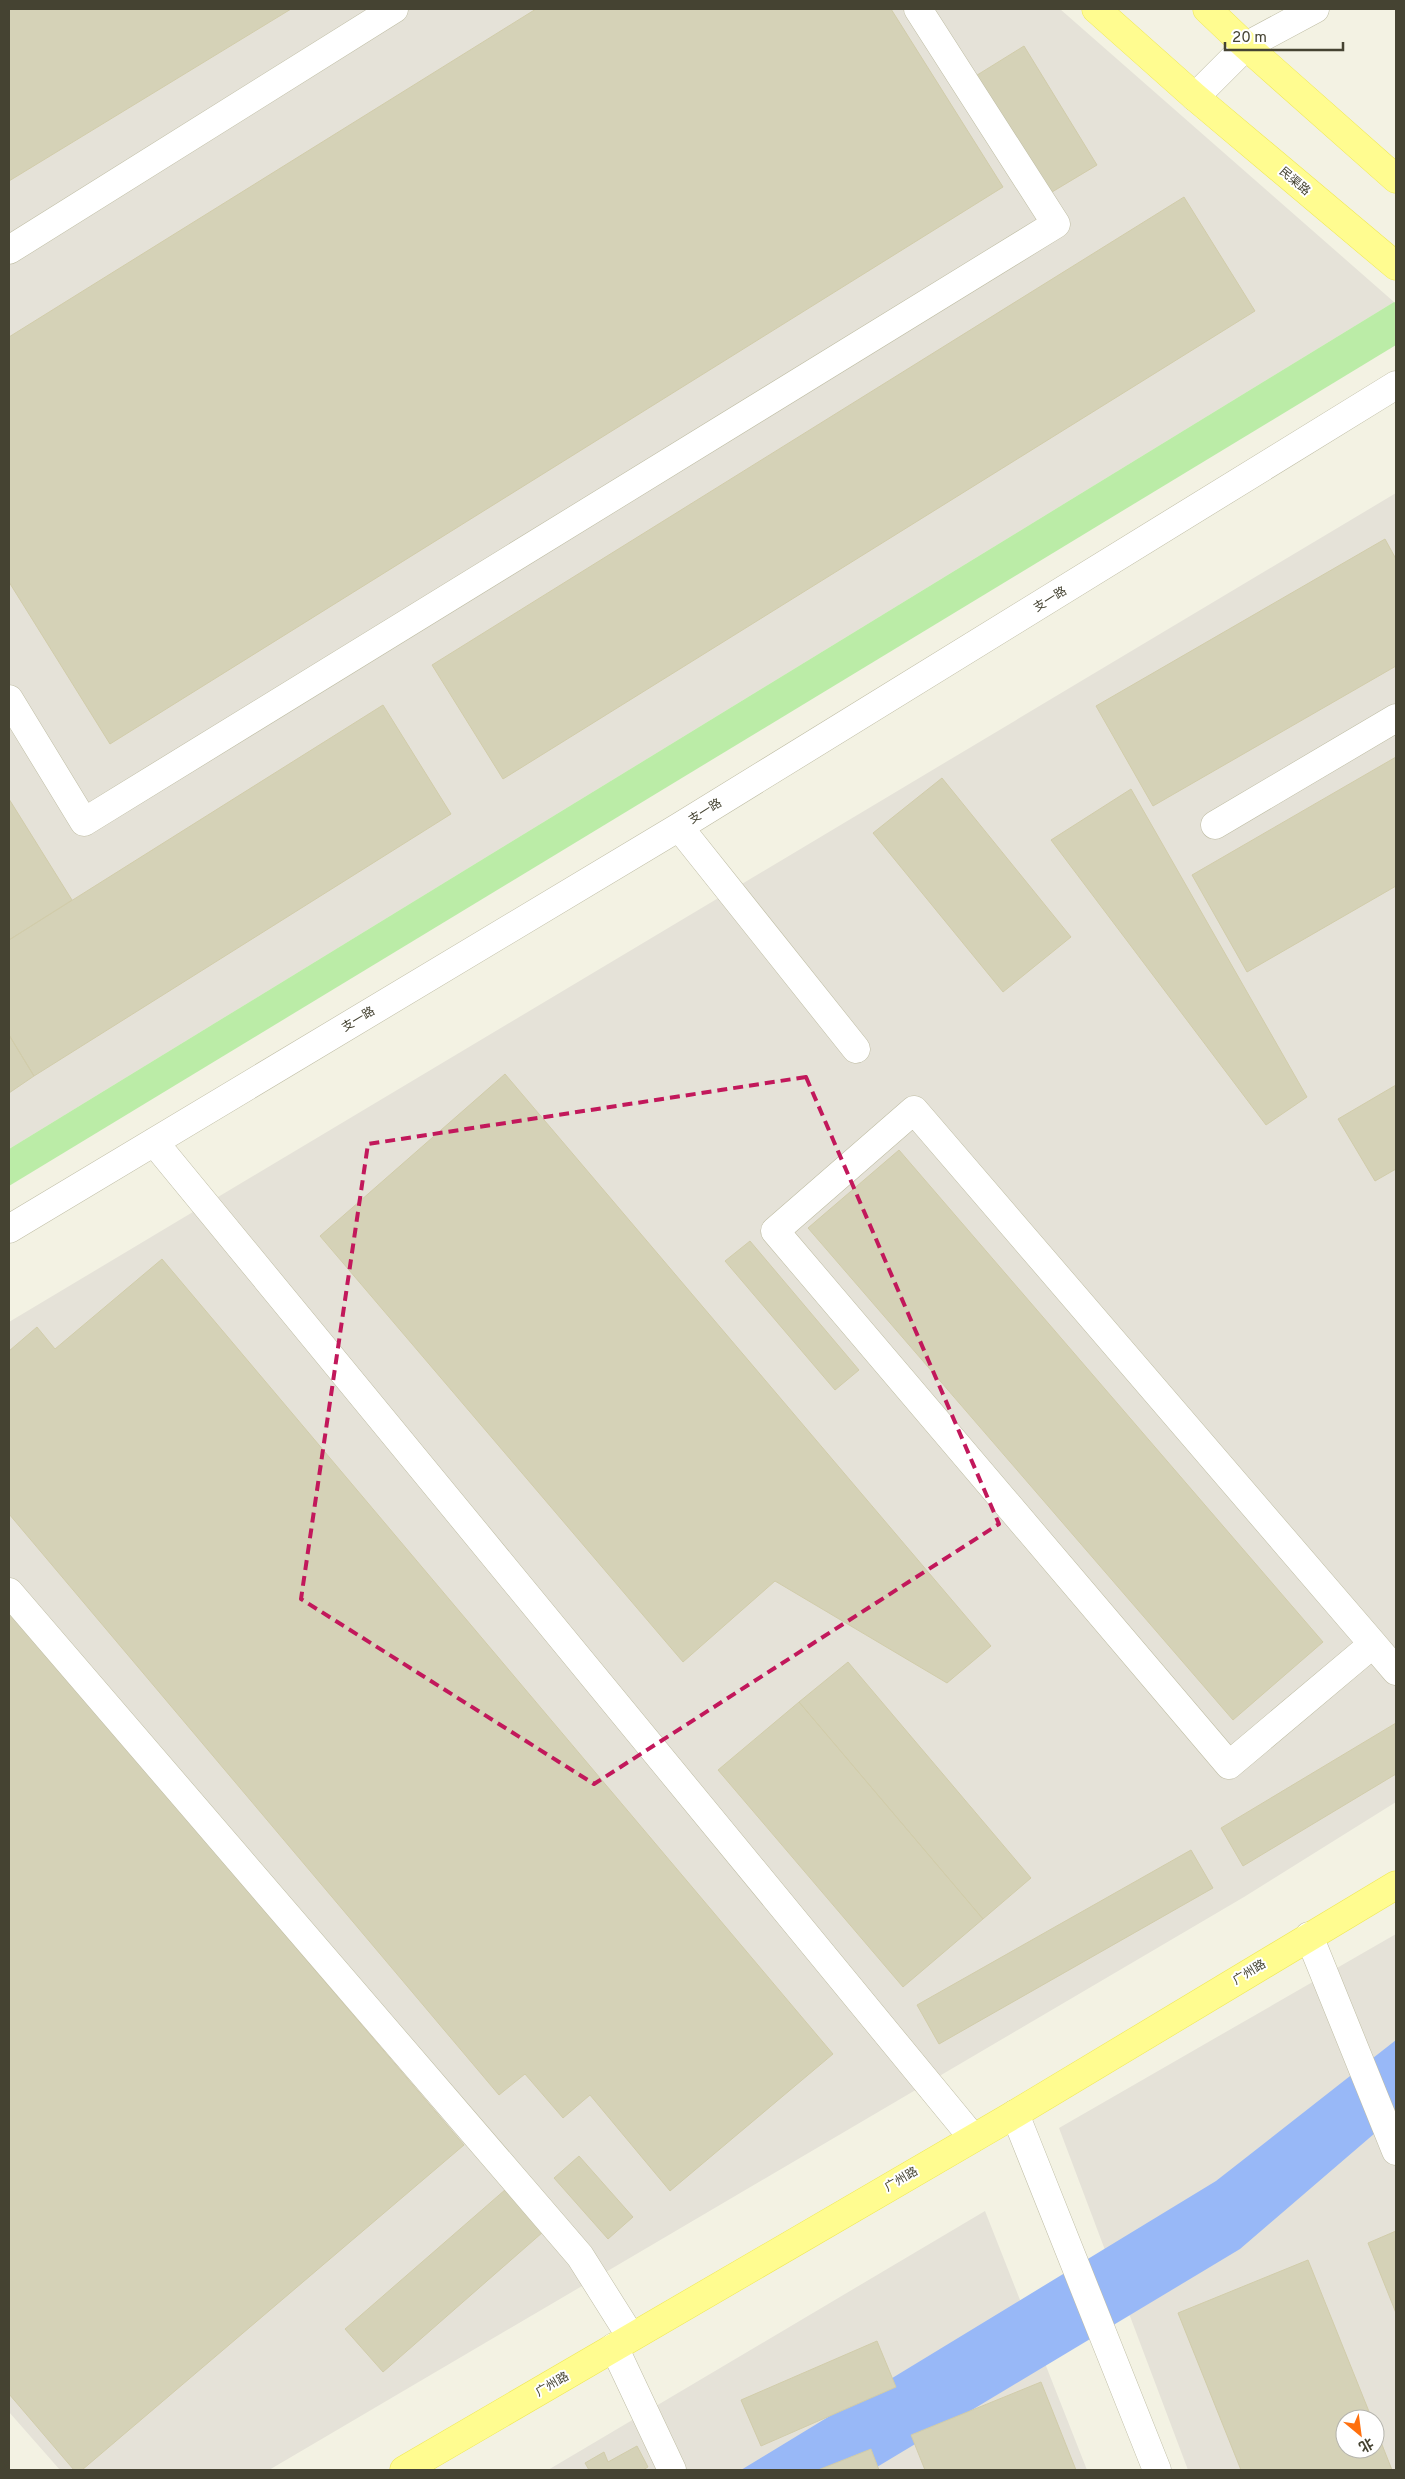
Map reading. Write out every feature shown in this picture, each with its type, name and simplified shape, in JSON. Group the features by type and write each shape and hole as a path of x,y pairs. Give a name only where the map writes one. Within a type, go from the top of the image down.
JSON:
{"main road":[{"name":"民渠路","path":"1096,9 1195,97 1396,266"},
{"name":"民渠路","path":"1100,9 1195,97"},
{"path":"1206,9 1396,179"},
{"name":"广州路","path":"404,2470 1014,2114 1396,1885"}],"street":[{"path":"9,250 394,9"},
{"path":"9,699 84,822 1056,224 918,9"},
{"path":"1195,97 1246,46 1315,9"},
{"name":"支一路","path":"9,1229 679,827 1396,385"},
{"path":"1215,825 1396,718"},
{"path":"679,827 856,1050"},
{"path":"1373,1644 1229,1765 775,1231 914,1110 1373,1644 1396,1671"},
{"path":"154,1142 973,2138"},
{"path":"9,1592 580,2256 623,2342 672,2470"},
{"path":"1309,1936 1396,2151"},
{"path":"1014,2114 1157,2470"}],"highlighted area":[{"path":"806,1077 999,1524 594,1784 301,1599 368,1144"}],"shaded area":[{"path":"9,9 1060,9 1394,302 9,1149"},
{"path":"1396,493 1396,1802 1244,1897 269,2470 60,2470 9,2412 9,1322"},
{"path":"1396,1934 1396,2470 1188,2470 1059,2128"},
{"path":"985,2211 1087,2470 548,2470"}],"green space":[{"path":"1394,302 1396,303 1396,345 9,1186 9,1149"}],"water":[{"path":"1396,2040 1396,2115 1240,2249 872,2470 741,2470 1216,2181"}],"building":[{"path":"9,9 291,9 9,181"},
{"path":"536,9 891,9 1003,187 110,744 9,582 9,337"},
{"path":"1024,46 1097,165 1047,195 974,77"},
{"path":"1184,197 1255,311 503,779 432,665"},
{"path":"1385,539 1396,559 1396,666 1153,806 1096,706"},
{"path":"383,705 451,814 34,1076 9,1035 9,940"},
{"path":"1396,757 1396,886 1247,972 1192,875"},
{"path":"942,778 1071,937 1003,992 873,833"},
{"path":"1131,789 1307,1097 1266,1125 1051,840"},
{"path":"9,799 72,900 9,940"},
{"path":"9,1035 34,1076 9,1093"},
{"path":"505,1074 991,1646 947,1683 775,1581 683,1662 320,1236"},
{"path":"1396,1085 1396,1169 1375,1181 1338,1119"},
{"path":"899,1150 1323,1642 1233,1720 808,1228"},
{"path":"750,1241 859,1370 835,1390 725,1261"},
{"path":"162,1259 833,2054 670,2191 590,2095 563,2118 525,2074 499,2095 9,1514 9,1351 37,1327 55,1349"},
{"path":"9,1611 464,2145 82,2470 74,2470 9,2394"},
{"path":"848,1662 1031,1878 983,1919 799,1702"},
{"path":"799,1702 983,1919 903,1987 718,1770"},
{"path":"1396,1723 1396,1774 1243,1866 1221,1828"},
{"path":"1191,1850 1213,1888 939,2044 917,2005"},
{"path":"579,2156 633,2217 608,2239 554,2178"},
{"path":"506,2189 543,2232 383,2372 345,2329"},
{"path":"1396,2231 1396,2313 1368,2243"},
{"path":"1308,2260 1368,2409 1335,2409 1335,2459 1385,2459 1385,2452 1392,2470 1241,2470 1178,2313"},
{"path":"877,2341 896,2387 761,2446 741,2400"},
{"path":"1041,2382 1076,2470 925,2470 911,2435"},
{"path":"637,2446 648,2467 643,2470 589,2470 585,2463 604,2452 608,2462"},
{"path":"871,2449 879,2470 818,2470"}]}
